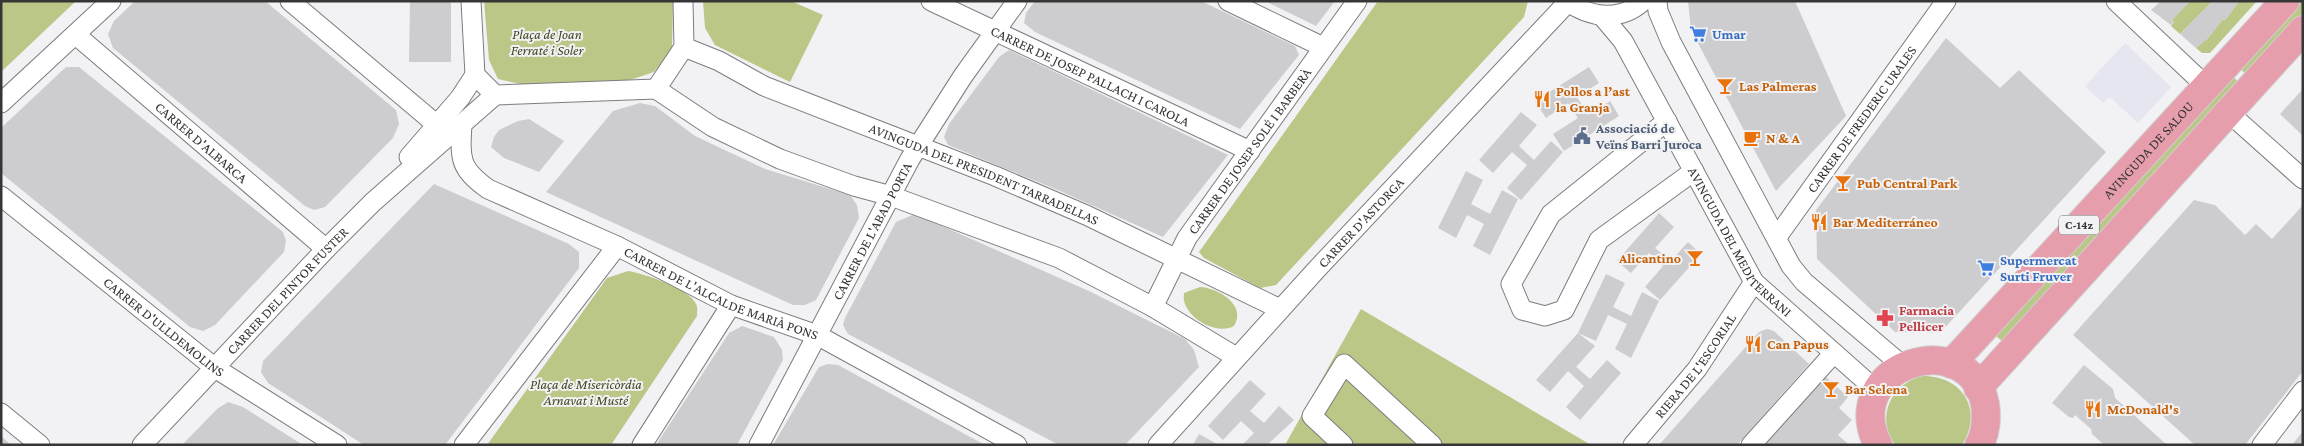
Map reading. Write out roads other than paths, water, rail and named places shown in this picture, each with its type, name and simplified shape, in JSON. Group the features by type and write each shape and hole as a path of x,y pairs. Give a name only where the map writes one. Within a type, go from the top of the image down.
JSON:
{"main road":[{"name":"AVINGUDA DE SALOU","path":"1951,364 2285,1"},
{"name":"C-14z","path":"1978,388 2303,30"},
{"path":"1877,444 1871,421 1872,406 1877,391 1891,374 1903,366 1922,360 1941,361 1951,364 1969,376 1978,388 1986,408 1985,442"}],"street":[{"path":"1,103 111,1"},
{"path":"290,1 438,125"},
{"path":"471,1 475,74 495,95 656,89 713,127 780,159 854,186 891,196 1059,258 1153,307 1236,357"},
{"path":"656,89 684,47 683,1"},
{"name":"CARRER DE JOSEP PALLACH I CAROLA","path":"931,1 1250,151"},
{"name":"CARRER DE L'ABAD PORTA","path":"759,445 918,148 963,76 1017,1"},
{"path":"1228,1 1323,47"},
{"name":"CARRER DE JOSEP SOLÉ I BARBERÀ","path":"1153,307 1188,238 1357,1"},
{"path":"1567,2 1584,12 1602,16 1626,12 1643,1"},
{"name":"AVINGUDA DEL MEDITERRANI","path":"1657,1 1658,11 1671,42 1791,266 1804,282 1903,366"},
{"name":"CARRER DE FREDERIC URALES","path":"1776,237 1946,1"},
{"name":"CARRER D'ASTORGA","path":"1158,445 1280,309 1567,2"},
{"path":"2125,4 2207,87"},
{"name":"AVINGUDA DEL MEDITERRANI","path":"1602,16 1623,41 1754,282 1877,391"},
{"name":"CARRER D'ALBARCA","path":"76,35 326,249"},
{"name":"AVINGUDA DEL PRESIDENT TARRADELLAS","path":"684,47 719,61 764,86 918,148 995,176 1086,215 1280,309"},
{"name":"CARRER DEL PINTOR FUSTER","path":"373,202 460,98 475,74"},
{"name":"CARRER DEL PINTOR FUSTER","path":"142,445 326,249 373,202 495,95"},
{"path":"2228,112 2303,179"},
{"path":"1667,121 1551,214 1511,284 1522,310 1545,316 1564,310 1598,240 1694,171"},
{"name":"CARRER DE L'ALCALDE MARIÀ PONS","path":"462,124 460,154 470,176 488,189 617,246 731,305 817,335 1017,445"},
{"name":"CARRER D'ULLDEMOLINS","path":"1,196 215,368 337,445"},
{"path":"464,445 617,246"},
{"name":"RIERA DE L'ESCORIAL","path":"1633,445 1697,369 1754,282"},
{"path":"642,445 731,305"},
{"path":"1751,445 1834,353"},
{"path":"1343,445 1312,416 1344,364 1432,445"},
{"path":"2262,445 2303,391"},
{"path":"1,413 40,445"}],"place":[{"name":"Umar","path":"1698,34"},
{"name":"Las Palmeras","path":"1725,86"},
{"name":"Pollos a l’ast la Granja","path":"1542,99"},
{"name":"Associació de Veïns Barri Juroca","path":"1582,136"},
{"name":"N & A","path":"1752,138"},
{"name":"Pub Central Park","path":"1843,183"},
{"name":"Bar Mediterráneo","path":"1819,222"},
{"name":"Alicantino","path":"1695,258"},
{"name":"Supermercat Surti Fruver","path":"1986,268"},
{"name":"Farmacia Pellicer","path":"1885,318"},
{"name":"Can Papus","path":"1753,344"},
{"name":"Bar Selena","path":"1831,389"},
{"name":"McDonald's","path":"2093,409"}],"park label":[{"name":"Plaça de Joan Ferraté i Soler","path":"547,42"},
{"name":"Plaça de Misericòrdia Arnavat i Musté","path":"586,392"}]}
